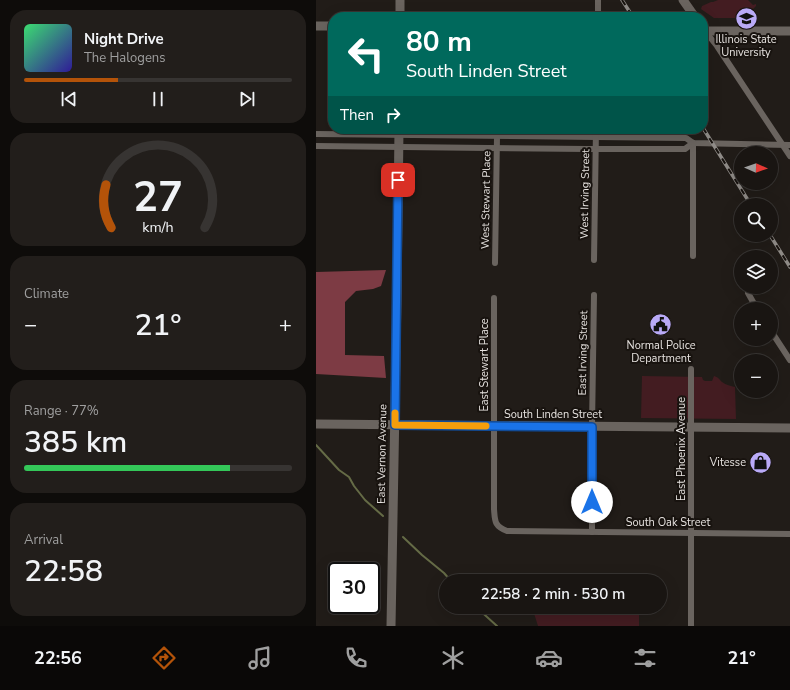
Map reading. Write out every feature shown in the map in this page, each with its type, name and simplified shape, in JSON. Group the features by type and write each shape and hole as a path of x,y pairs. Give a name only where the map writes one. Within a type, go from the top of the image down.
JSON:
{"main road":[{"path":"400,0 400,12"},
{"path":"682,0 691,12"},
{"path":"316,26 328,26"},
{"path":"708,30 790,31"},
{"name":"East Vernon Avenue","path":"391,626 399,134"},
{"name":"South Linden Street","path":"316,424 790,428"}],"street":[{"path":"598,0 598,12"},
{"path":"708,35 717,46 790,156"},
{"path":"316,134 328,134"},
{"path":"438,134 497,137 686,138 693,143 790,145"},
{"name":"West Stewart Place","path":"495,263 497,137"},
{"name":"West Irving Street","path":"594,260 596,137"},
{"path":"316,146 685,149 693,143"},
{"path":"693,143 694,256"},
{"name":"East Irving Street","path":"592,532 594,295"},
{"name":"East Stewart Place","path":"494,298 494,508 498,527"},
{"path":"778,342 790,360"},
{"name":"East Phoenix Avenue","path":"691,369 691,626"},
{"name":"South Oak Street","path":"498,527 507,531 790,534"}],"shaded area":[{"path":"718,0 748,0 753,5 756,4 756,6 753,9 751,8 741,18 714,18 708,14 708,12 701,9 702,6"},
{"path":"386,270 381,286 373,289 356,291 345,302 345,355 384,356 386,378 316,374 316,272"},
{"path":"642,376 702,377 705,381 712,381 714,376 724,383 734,387 736,419 641,418"},
{"path":"534,614 639,614 639,626 538,626"}],"waterway":[{"path":"316,445 339,470 349,477 365,500 383,516"},
{"path":"403,537 445,574"},
{"path":"484,614 497,626"}],"railway":[{"path":"622,0 630,12"},
{"path":"707,134 747,198"},
{"path":"774,242 790,267"}],"slow traffic":[{"path":"395,413 395,425 486,426"}],"place":[{"name":"Illinois State University","path":"746,19"},
{"name":"Normal Police Department","path":"661,325"},
{"name":"Vitesse","path":"761,462"}],"route":[{"path":"398,180 395,425 592,427 592,502"}]}
